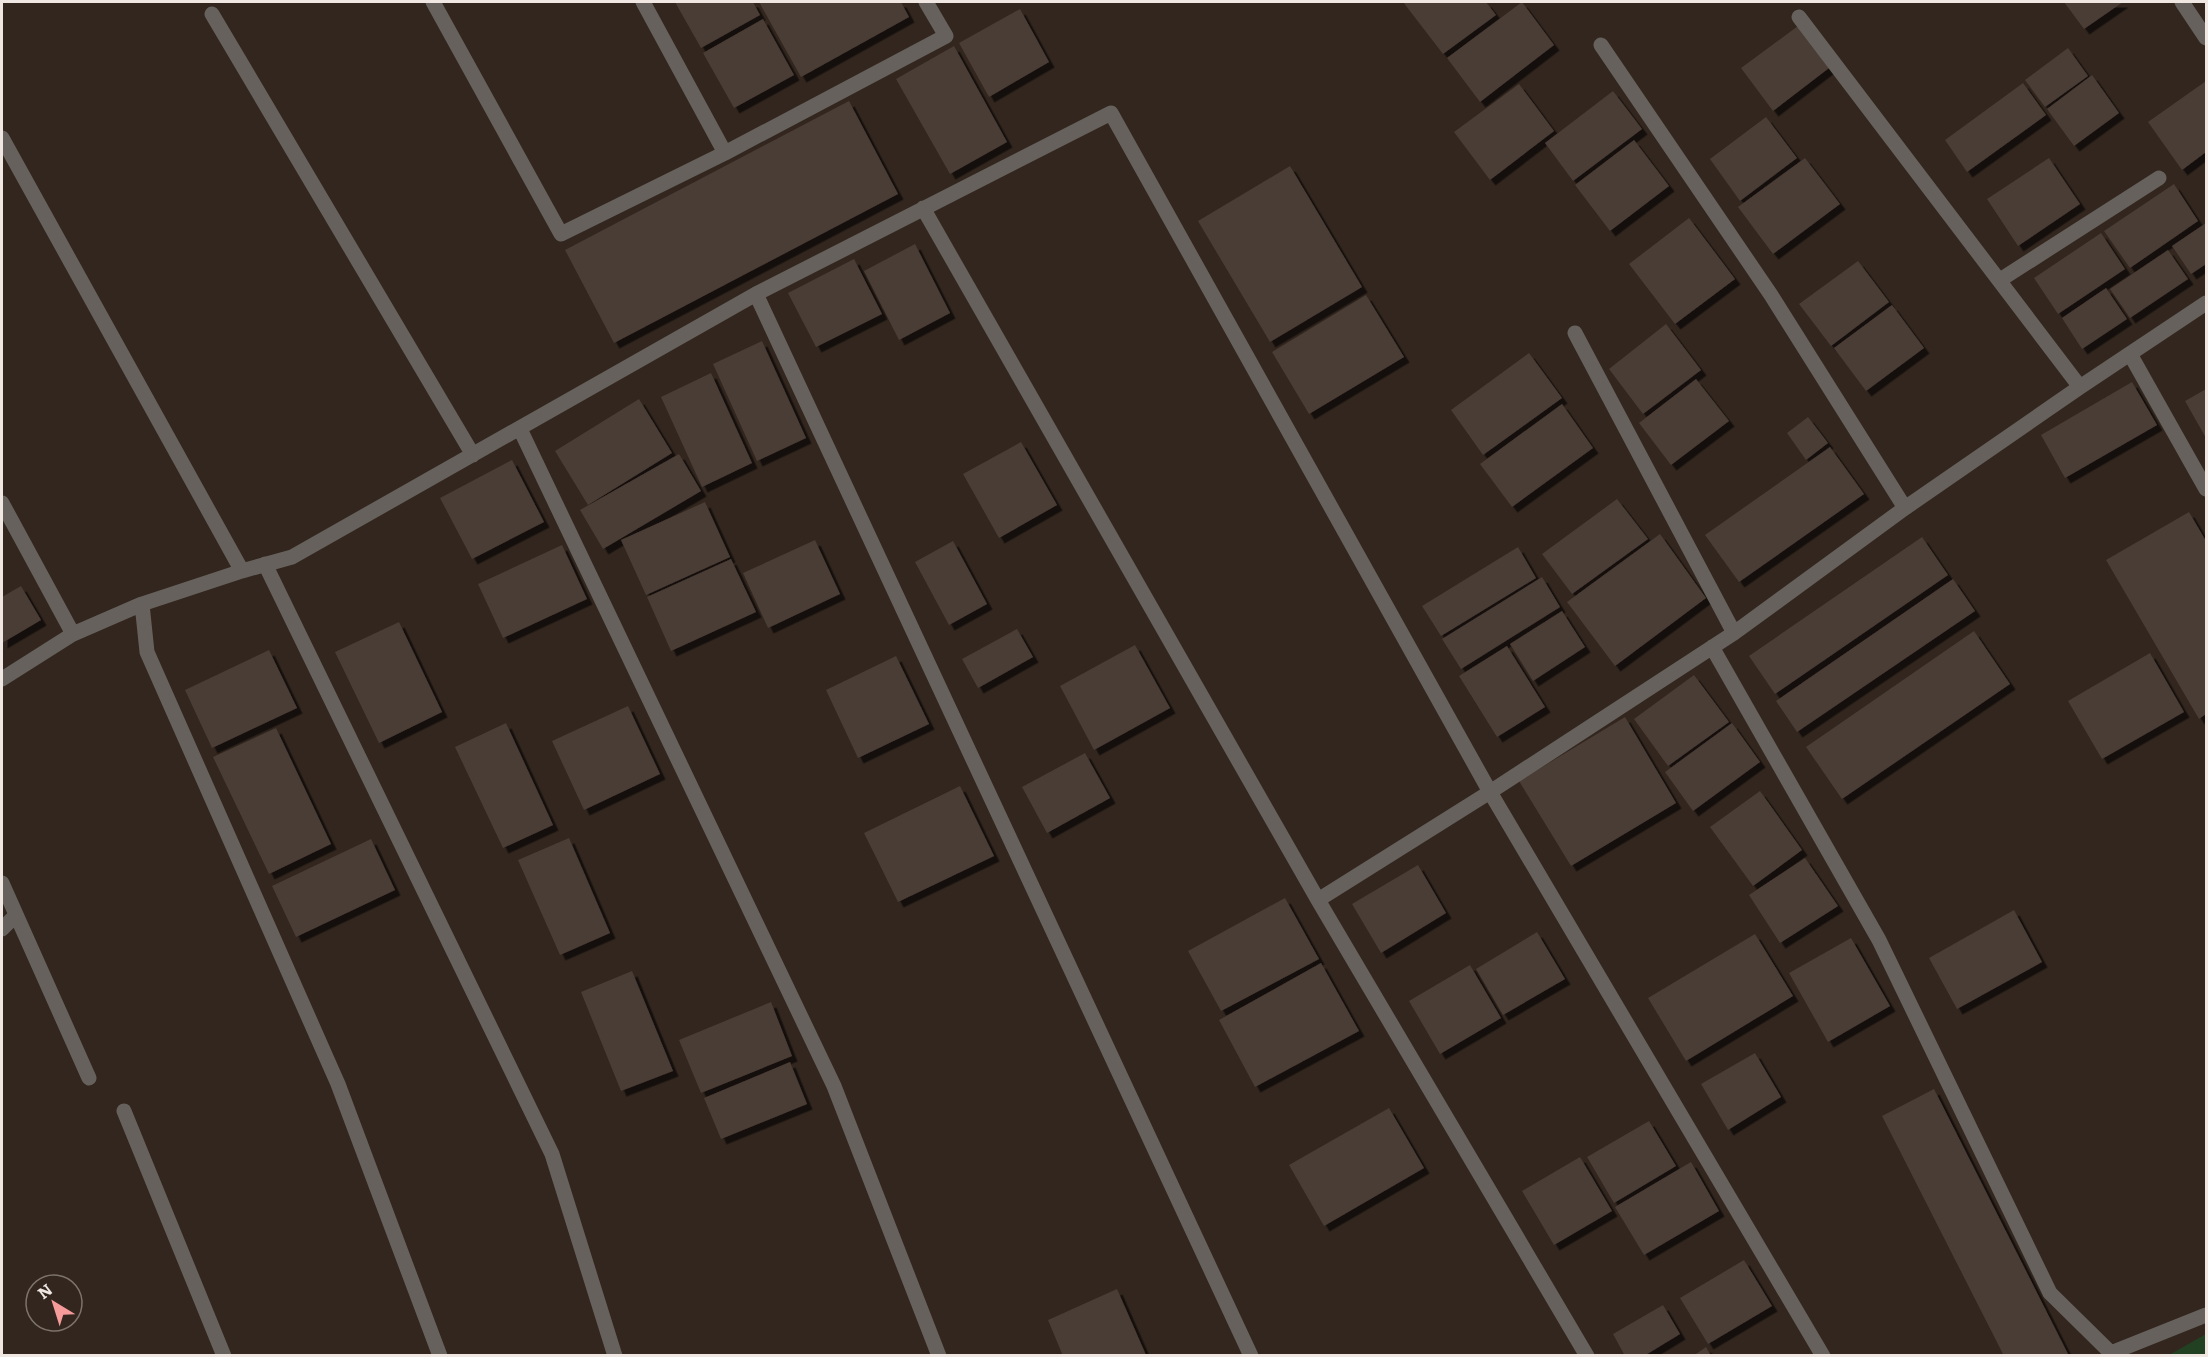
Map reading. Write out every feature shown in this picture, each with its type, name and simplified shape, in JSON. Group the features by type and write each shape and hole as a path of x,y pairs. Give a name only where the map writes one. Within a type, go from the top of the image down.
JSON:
{"street":[{"path":"433,2 561,234 725,153 946,36 926,2"},
{"path":"643,2 725,153"},
{"path":"2182,2 2206,38"},
{"path":"212,14 473,455"},
{"path":"1799,17 2080,387"},
{"path":"1601,45 1772,295 1905,508"},
{"path":"2,678 73,634 142,604 292,557 756,294 1111,113 1490,792 1823,1356"},
{"path":"2,138 242,571"},
{"path":"2000,280 2159,178"},
{"path":"923,208 1318,900 1587,1356"},
{"path":"756,294 1251,1356"},
{"path":"1318,900 1490,792 1734,633 1905,508 2206,303"},
{"path":"1575,333 1734,633"},
{"path":"2130,354 2206,489"},
{"path":"520,429 834,1086 939,1356"},
{"path":"2,503 73,634"},
{"path":"265,564 552,1154 615,1356"},
{"path":"142,604 147,652 338,1084 440,1356"},
{"path":"1713,647 1879,940 2050,1293 2111,1353 2206,1315"},
{"path":"2,883 89,1078"},
{"path":"2,929 16,915"},
{"path":"124,1111 224,1356"}],"green space":[{"path":"2206,1334 2206,1355 2169,1355"}],"building":[{"path":"675,2 753,2 760,15 701,48"},
{"path":"759,2 901,2 909,17 801,77"},
{"path":"1403,2 1486,2 1496,15 1443,54"},
{"path":"1522,2 1554,45 1480,102 1447,58"},
{"path":"2064,2 2123,2 2084,29"},
{"path":"1020,9 1049,62 989,97 959,43"},
{"path":"763,19 794,75 734,108 703,53"},
{"path":"1798,26 1829,68 1773,111 1741,68"},
{"path":"954,46 1007,142 950,174 896,79"},
{"path":"2068,48 2088,76 2045,107 2025,80"},
{"path":"2092,75 2119,113 2074,146 2047,109"},
{"path":"2206,81 2206,152 2182,170 2148,122"},
{"path":"2023,83 2046,115 1967,172 1945,140"},
{"path":"1519,84 1554,131 1490,180 1454,132"},
{"path":"1613,91 1642,129 1573,181 1545,143"},
{"path":"849,101 898,194 614,343 565,250"},
{"path":"1766,117 1797,158 1740,201 1710,159"},
{"path":"1634,140 1669,186 1610,231 1575,185"},
{"path":"1805,158 1840,204 1773,254 1738,207"},
{"path":"2049,158 2080,204 2018,246 1987,199"},
{"path":"1290,166 1362,287 1270,342 1198,221"},
{"path":"2174,184 2198,221 2130,268 2104,231"},
{"path":"1689,218 1735,279 1675,324 1629,264"},
{"path":"2206,223 2206,264 2191,274 2172,246"},
{"path":"2101,233 2125,269 2058,314 2034,278"},
{"path":"915,244 950,313 899,340 864,271"},
{"path":"2168,250 2188,279 2130,318 2110,289"},
{"path":"854,259 882,314 816,347 788,293"},
{"path":"1858,261 1889,302 1831,346 1799,304"},
{"path":"2106,288 2127,319 2082,349 2062,318"},
{"path":"1366,295 1404,357 1309,414 1272,352"},
{"path":"1892,305 1924,348 1866,391 1834,348"},
{"path":"1666,324 1701,370 1643,414 1609,369"},
{"path":"762,341 806,438 757,461 713,364"},
{"path":"1529,353 1562,398 1483,455 1451,410"},
{"path":"711,373 752,463 702,487 661,397"},
{"path":"1696,379 1729,421 1671,465 1639,423"},
{"path":"2132,382 2157,425 2065,478 2041,435"},
{"path":"2206,389 2206,438 2185,401"},
{"path":"639,399 672,453 588,505 555,451"},
{"path":"1562,404 1593,448 1512,507 1480,464"},
{"path":"1808,417 1828,443 1806,460 1787,433"},
{"path":"1021,442 1057,505 999,538 963,474"},
{"path":"1830,447 1864,494 1739,582 1705,535"},
{"path":"679,454 701,491 603,549 580,510"},
{"path":"512,460 544,522 472,559 440,498"},
{"path":"1617,499 1648,539 1572,594 1542,554"},
{"path":"705,502 730,557 646,595 621,540"},
{"path":"2189,512 2206,541 2206,714 2199,719 2106,560"},
{"path":"1660,534 1706,598 1615,666 1567,602"},
{"path":"1922,537 1948,575 1775,694 1749,656"},
{"path":"815,540 840,594 768,628 743,573"},
{"path":"953,541 987,604 949,625 915,562"},
{"path":"562,545 587,599 503,638 478,584"},
{"path":"1518,547 1536,578 1441,636 1422,606"},
{"path":"731,559 756,612 671,651 647,597"},
{"path":"1542,577 1560,607 1461,669 1442,639"},
{"path":"1953,579 1975,611 1797,732 1776,701"},
{"path":"21,586 41,620 2,643 2,597"},
{"path":"1562,611 1585,647 1533,681 1510,644"},
{"path":"399,622 442,712 379,743 335,652"},
{"path":"1017,629 1033,657 978,688 962,659"},
{"path":"1974,631 2010,684 1842,799 1806,747"},
{"path":"1135,645 1170,708 1094,750 1060,686"},
{"path":"1507,646 1545,707 1497,737 1459,676"},
{"path":"269,650 297,708 212,748 185,690"},
{"path":"2150,653 2184,712 2102,759 2068,701"},
{"path":"896,656 929,724 858,758 826,690"},
{"path":"1694,675 1729,722 1668,766 1634,719"},
{"path":"628,706 660,774 584,810 552,741"},
{"path":"1625,717 1676,803 1571,866 1519,781"},
{"path":"506,723 553,825 503,848 455,747"},
{"path":"1732,723 1760,762 1693,811 1665,772"},
{"path":"276,728 331,844 269,874 213,757"},
{"path":"1085,753 1110,798 1047,833 1022,787"},
{"path":"960,786 994,856 898,902 864,833"},
{"path":"1760,791 1802,850 1753,886 1710,827"},
{"path":"569,838 610,933 560,955 518,860"},
{"path":"371,839 395,890 296,937 272,886"},
{"path":"1805,858 1838,906 1780,943 1749,895"},
{"path":"1418,865 1446,913 1381,953 1352,904"},
{"path":"1285,898 1319,959 1221,1011 1188,951"},
{"path":"2014,910 2042,962 1957,1009 1929,958"},
{"path":"1537,932 1565,979 1503,1015 1476,969"},
{"path":"1755,934 1793,996 1686,1061 1648,998"},
{"path":"1851,938 1890,1006 1828,1042 1789,973"},
{"path":"1321,963 1359,1031 1255,1087 1219,1020"},
{"path":"1470,965 1501,1018 1440,1054 1409,1001"},
{"path":"632,971 673,1071 621,1091 581,992"},
{"path":"771,1002 792,1056 701,1093 679,1040"},
{"path":"1755,1053 1781,1097 1728,1130 1701,1084"},
{"path":"790,1062 807,1104 721,1139 704,1098"},
{"path":"1934,1089 2069,1356 2004,1356 1882,1116"},
{"path":"1389,1108 1424,1168 1324,1226 1289,1165"},
{"path":"1649,1121 1676,1166 1614,1203 1587,1157"},
{"path":"1580,1157 1612,1211 1554,1245 1522,1191"},
{"path":"1691,1162 1719,1211 1644,1255 1615,1207"},
{"path":"1744,1260 1772,1306 1708,1344 1680,1298"},
{"path":"1117,1289 1146,1355 1063,1356 1048,1320"},
{"path":"1663,1305 1680,1334 1644,1356 1625,1356 1613,1334"},
{"path":"1706,1347 1711,1356 1693,1356"}]}
